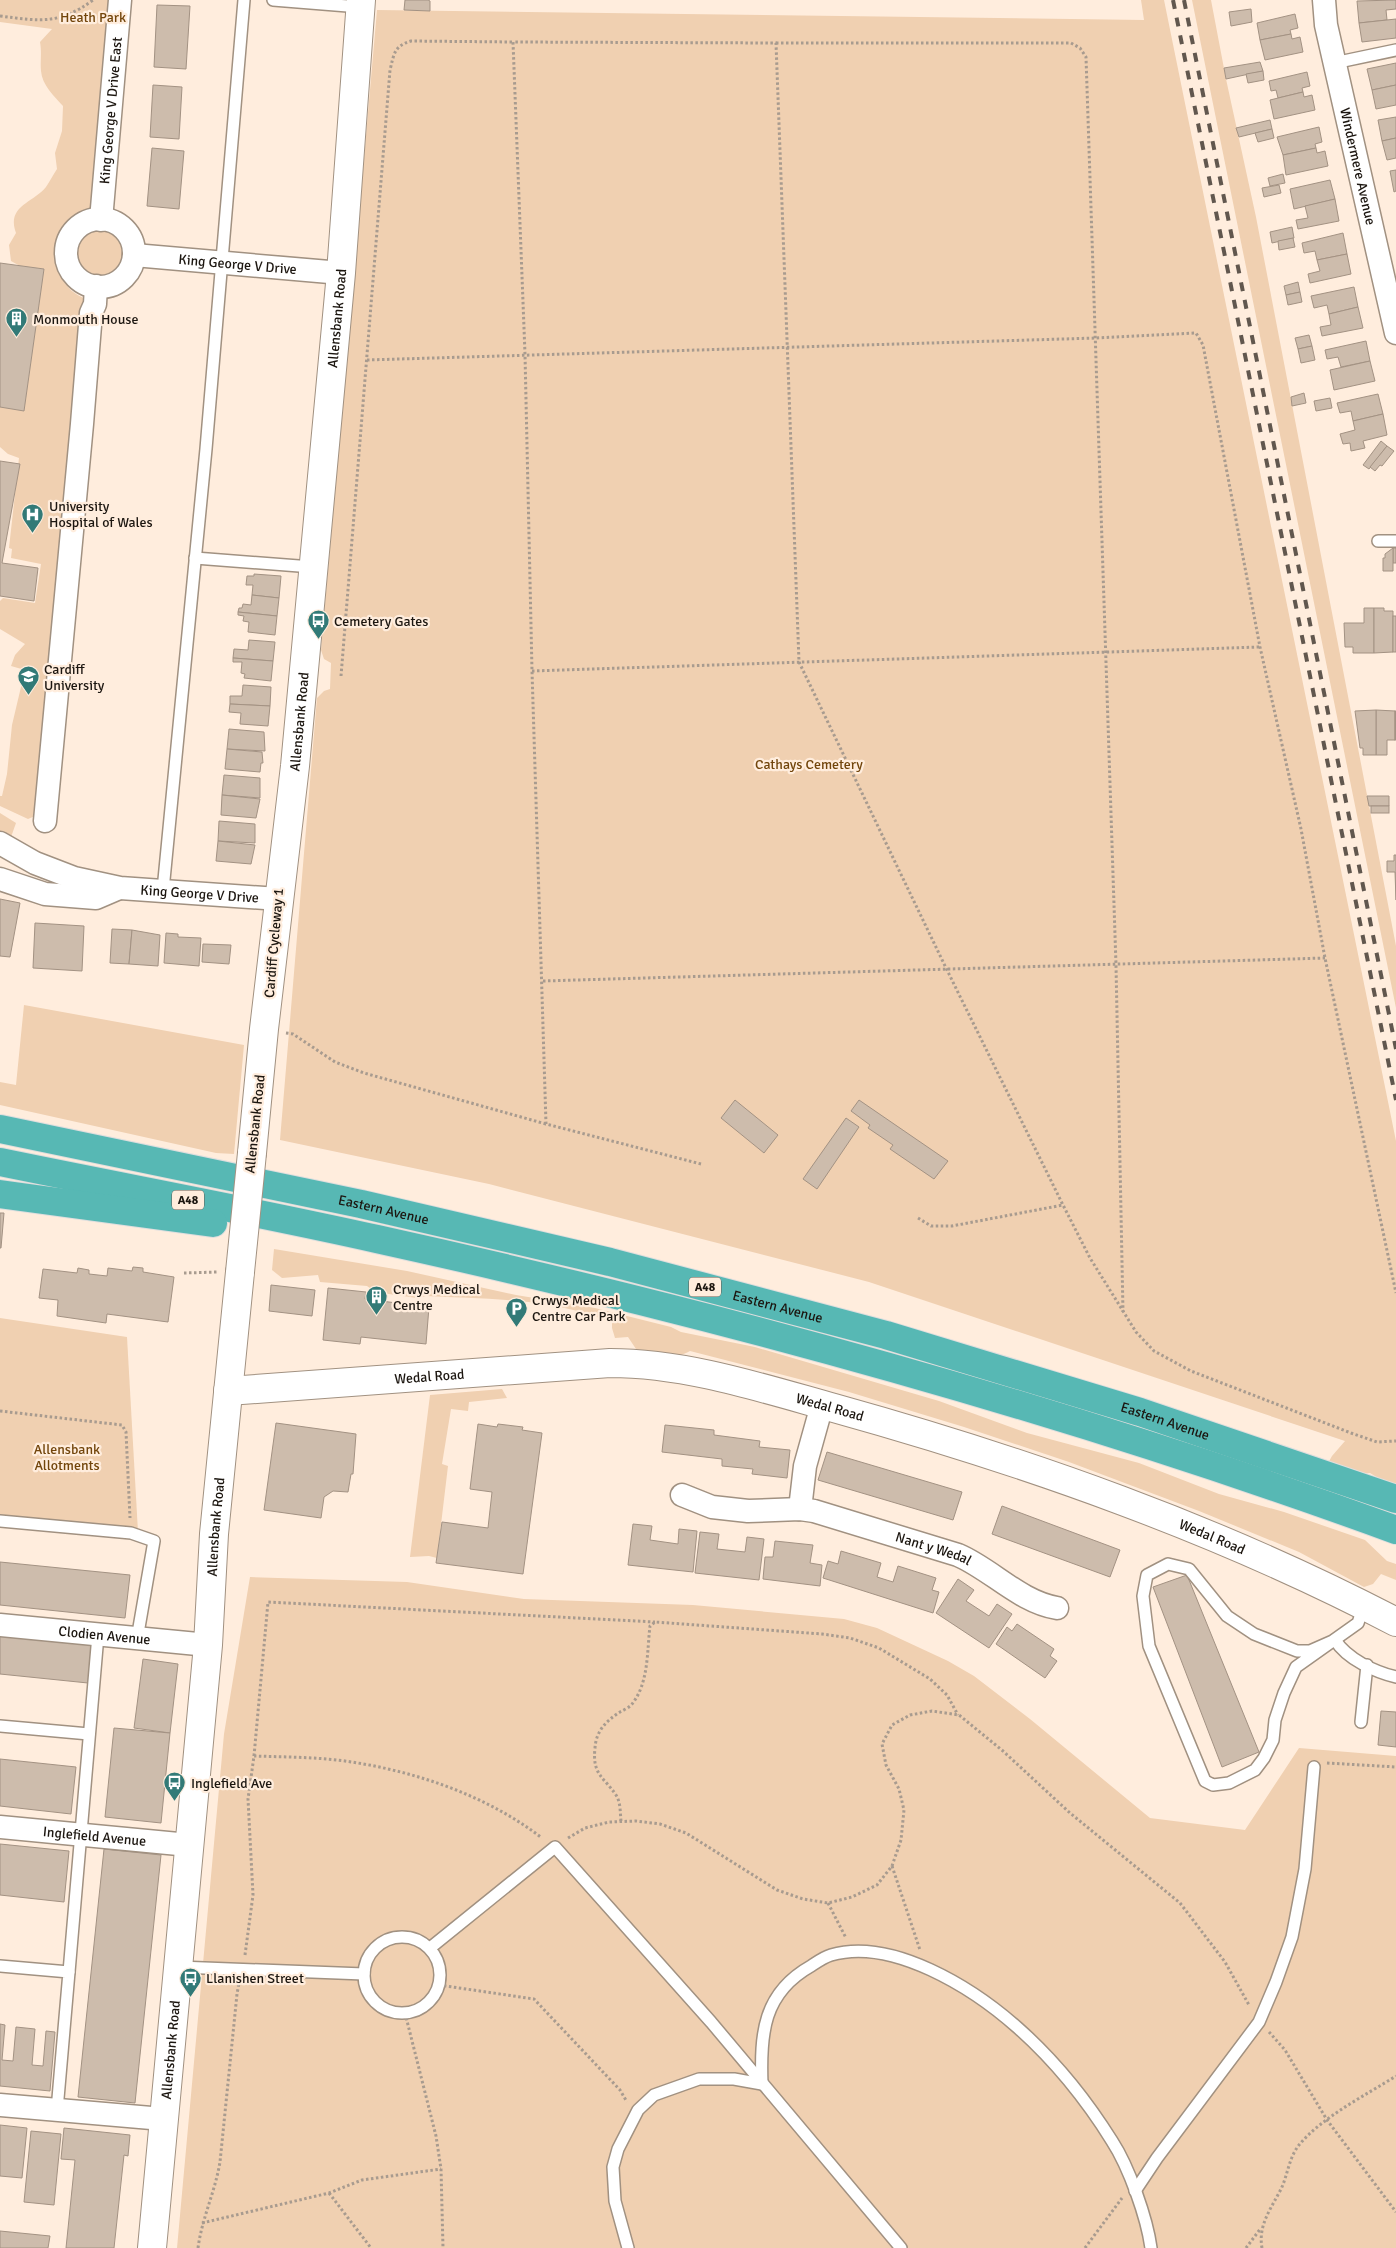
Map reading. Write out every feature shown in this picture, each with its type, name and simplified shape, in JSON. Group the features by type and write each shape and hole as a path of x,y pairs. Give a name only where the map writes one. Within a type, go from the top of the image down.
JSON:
{"highway":[{"name":"Eastern Avenue","path":"0,1129 400,1213 610,1262 886,1335 1140,1412 1396,1499"},
{"name":"Eastern Avenue","path":"0,1162 376,1239 602,1291 878,1363 1126,1439 1396,1530"},
{"path":"0,1194 188,1219 298,1237 376,1239"}],"street":[{"name":"King George V Drive East","path":"101,220 120,0"},
{"name":"Windermere Avenue","path":"1324,0 1326,25 1334,63 1396,333"},
{"name":"Allensbank Road","path":"152,2248 208,1645 214,1534 252,1153 294,775 341,272 360,3"},
{"path":"101,220 112,222 122,228 129,236 134,255 132,266 121,280 106,286 87,285 78,280 71,272 66,252 68,241 73,232 81,225 101,220"},
{"name":"King George V Drive","path":"134,255 341,272"},
{"path":"45,821 82,434 91,313 95,304 96,286"},
{"name":"King George V Drive","path":"0,843 36,863 74,878 120,888 279,899"},
{"name":"King George V Drive","path":"0,880 45,894 96,898 120,888"},
{"name":"Wedal Road","path":"228,1391 625,1362 709,1376 905,1428 1059,1477 1262,1557 1396,1622"},
{"path":"800,1509 805,1466 822,1405"},
{"name":"Nant y Wedal","path":"682,1495 712,1507 748,1511 800,1509 814,1511 958,1555 978,1565 1041,1605 1057,1608"},
{"name":"Clodien Avenue","path":"0,1626 208,1645"},
{"name":"Inglefield Avenue","path":"0,1827 189,1844"},
{"path":"0,2105 163,2119"}],"lane":[{"path":"163,890 195,558 244,0"},
{"path":"274,0 360,3"},
{"path":"1334,63 1396,50"},
{"path":"1378,541 1396,541"},
{"path":"195,558 312,567"},
{"path":"0,1521 131,1533 154,1541 138,1639"},
{"path":"1335,1640 1310,1651 1297,1651 1254,1634 1226,1616 1189,1569 1168,1564 1147,1575 1142,1596 1149,1646 1205,1781 1213,1784 1229,1783 1255,1770 1264,1758 1273,1740 1274,1720 1296,1666 1335,1640 1358,1623 1364,1605"},
{"path":"57,2110 98,1635"},
{"path":"1335,1640 1342,1652 1377,1672 1396,1677"},
{"path":"1361,1722 1367,1665"},
{"path":"0,1726 89,1734"},
{"path":"1133,2187 1259,2022 1292,1937 1305,1869 1314,1767"},
{"path":"430,1948 554,1847 710,2022 901,2248"},
{"path":"400,1936 414,1938 430,1948 439,1962 441,1972 436,1993 428,2004 418,2010 405,2013 395,2013 382,2008 369,1994 365,1984 366,1962 373,1950 389,1938 400,1936"},
{"path":"762,2084 761,2054 764,2029 773,2002 794,1975 829,1955 850,1951 876,1951 925,1967 978,1997 1018,2028 1068,2081 1113,2142 1133,2187 1151,2248"},
{"path":"0,1966 69,1972"},
{"path":"179,1967 364,1974"},
{"path":"628,2248 615,2201 613,2167 618,2148 638,2110 654,2094 698,2079 734,2079 762,2084"}],"path":[{"path":"0,16 47,21 71,14 93,0"},
{"path":"71,14 91,17 117,27"},
{"path":"341,676 389,80 394,54 400,44 411,41 1071,43 1080,48 1086,57 1096,338 1116,965 1123,1312"},
{"path":"513,42 525,354 532,671 546,1124"},
{"path":"776,43 799,662 946,968 1063,1205 1090,1258 1136,1332 1154,1351 1191,1370 1377,1442 1396,1442"},
{"path":"367,360 1096,338 1196,333 1203,346 1260,647 1301,829 1325,958 1396,1293"},
{"path":"532,671 1260,647"},
{"path":"543,981 1325,958"},
{"path":"285,1032 293,1034 336,1062 364,1073 546,1124 701,1164"},
{"path":"918,1218 932,1226 952,1226 1063,1205"},
{"path":"184,1273 240,1272"},
{"path":"0,1411 122,1425 126,1432 131,1533"},
{"path":"198,2248 201,2224 216,2186 220,2162 236,1994 243,1969 253,1895 248,1800 254,1756 268,1602 655,1622 822,1634 850,1638 878,1648 930,1679 947,1695 959,1715 1003,1751 1070,1813 1180,1903 1225,1962 1259,2022 1285,2050 1328,2120 1396,2212"},
{"path":"621,1821 620,1806 616,1795 598,1772 594,1759 595,1746 599,1730 610,1719 632,1705 643,1685 650,1626 655,1622"},
{"path":"254,1756 344,1761 400,1771 472,1796 522,1823 554,1847 585,1828 609,1822 660,1824 686,1833 777,1890 803,1899 828,1903 852,1897 878,1885 892,1866 901,1840 904,1810 899,1789 886,1765 882,1744 892,1725 910,1715 932,1711 959,1715"},
{"path":"1314,1767 1322,1763 1396,1767"},
{"path":"892,1866 925,1967"},
{"path":"828,1903 843,1930 850,1951"},
{"path":"439,1985 534,1999 620,2090 626,2102 638,2110"},
{"path":"405,2013 436,2136 441,2169 443,2248"},
{"path":"1246,2248 1261,2228 1282,2186 1289,2162 1299,2145 1328,2120 1396,2076"},
{"path":"201,2224 329,2193 362,2180 441,2169"},
{"path":"1085,2248 1133,2187"},
{"path":"329,2193 371,2248"},
{"path":"1261,2228 1262,2248"}],"green space":[{"name":"Heath Park","path":"0,0 113,0 92,210 71,220 64,227 57,244 56,253 59,271 68,287 88,300 35,816 28,819 0,806 0,796 2,796 7,774 12,725 25,670 11,666 15,655 25,644 0,629 0,601 3,598 35,603 41,564 11,558 12,549 9,548 19,458 8,454 0,447 0,407 24,411 44,269 20,266 11,261 9,245 16,233 14,224 18,211 46,187 57,169 55,153 62,131 63,106 46,86 41,71 40,42 52,29 0,22"},
{"name":"Cathays Cemetery","path":"1141,0 1164,0 1396,1141 1396,1489 1370,1473 1360,1474 1327,1465 1345,1441 869,1282 489,1184 280,1140 317,698 324,691 330,689 331,663 324,659 321,650 377,10 1144,20"},
{"path":"1192,0 1211,0 1256,217 1396,946 1396,1008"},
{"path":"95,226 105,226 119,233 126,247 126,257 119,271 105,278 95,278 85,274 78,267 74,257 74,247 78,237 85,230"},
{"path":"0,813 16,823 11,837 0,833"},
{"path":"24,1005 244,1045 234,1154 216,1153 0,1105 0,1082 16,1085"},
{"path":"274,1249 407,1271 516,1295 595,1308 671,1327 681,1332 755,1347 939,1401 1027,1433 1139,1463 1219,1494 1284,1512 1365,1540 1387,1561 1396,1564 1396,1580 1381,1574 1373,1584 1364,1587 1299,1552 1199,1511 1069,1462 964,1427 849,1392 690,1351 678,1356 640,1355 628,1337 615,1338 612,1323 590,1315 544,1304 521,1301 426,1296 417,1298 375,1292 367,1286 320,1282 318,1275 282,1278 272,1270"},
{"name":"Allensbank Allotments","path":"0,1318 127,1337 138,1532 0,1521"},
{"path":"502,1389 507,1398 469,1402 468,1411 451,1409 442,1464 448,1466 437,1558 429,1556 410,1557 430,1395"},
{"path":"250,1577 407,1582 524,1599 693,1605 844,1619 877,1628 948,1661 974,1676 1030,1719 1150,1818 1245,1830 1299,1748 1396,1756 1396,2248 177,2248 224,1734"}],"building":[{"path":"405,0 428,0 430,1 430,11 404,10"},
{"path":"1396,0 1396,9 1386,10 1387,20 1359,23 1357,1"},
{"path":"157,5 190,6 186,69 154,67"},
{"path":"1251,9 1252,22 1231,26 1229,12"},
{"path":"1295,14 1298,28 1290,30 1291,34 1260,40 1257,23"},
{"path":"1396,19 1396,38 1362,42 1359,23"},
{"path":"1291,34 1292,39 1300,37 1303,52 1265,60 1260,40"},
{"path":"1260,62 1263,71 1226,79 1224,68"},
{"path":"1396,63 1396,85 1372,90 1367,69"},
{"path":"1263,71 1264,80 1248,83 1246,74"},
{"path":"1307,72 1310,86 1302,88 1303,92 1278,98 1276,90 1271,91 1269,81"},
{"path":"153,85 182,87 179,139 150,137"},
{"path":"1396,85 1396,105 1376,109 1372,90"},
{"path":"1303,92 1304,97 1312,95 1315,110 1274,119 1270,100"},
{"path":"1396,117 1396,138 1382,141 1378,120"},
{"path":"1270,120 1272,129 1239,137 1236,128"},
{"path":"1319,127 1322,142 1315,144 1316,148 1283,155 1277,137"},
{"path":"1272,129 1274,138 1258,142 1255,133"},
{"path":"1396,138 1396,158 1387,160 1382,141"},
{"path":"152,148 184,151 179,209 147,206"},
{"path":"1316,148 1317,153 1325,151 1328,166 1286,175 1283,155"},
{"path":"1396,170 1396,191 1394,192 1390,171"},
{"path":"1283,174 1285,183 1270,186 1268,178"},
{"path":"1330,180 1335,199 1294,209 1290,189"},
{"path":"1279,185 1281,193 1264,197 1262,188"},
{"path":"1335,199 1339,221 1298,229 1296,220 1308,218 1305,206"},
{"path":"1292,227 1294,238 1272,243 1270,232"},
{"path":"1343,233 1347,254 1317,260 1315,251 1304,253 1302,243"},
{"path":"1293,238 1295,247 1279,250 1278,241"},
{"path":"1347,254 1351,274 1310,283 1308,274 1320,271 1317,260"},
{"name":"Monmouth House","path":"0,263 44,269 24,411 0,407"},
{"path":"1298,282 1300,292 1286,295 1284,286"},
{"path":"1354,287 1358,307 1329,314 1327,305 1314,308 1311,296"},
{"path":"1300,292 1302,302 1288,305 1286,295"},
{"path":"1358,307 1363,328 1322,336 1320,327 1331,325 1329,314"},
{"path":"1309,335 1312,346 1298,349 1295,338"},
{"path":"1366,341 1370,361 1341,367 1338,357 1327,359 1325,350"},
{"path":"1312,346 1315,360 1301,363 1298,349"},
{"path":"1370,361 1375,381 1334,390 1330,370"},
{"path":"1304,393 1306,403 1292,406 1291,397"},
{"path":"1378,394 1383,414 1353,421 1351,411 1340,413 1337,403"},
{"path":"1330,398 1332,408 1316,411 1314,401"},
{"path":"1383,414 1387,435 1363,441 1365,448 1351,451 1350,443 1343,444 1340,434 1355,430 1353,421"},
{"path":"1381,441 1387,446 1369,469 1363,465"},
{"path":"1387,446 1394,451 1382,466 1380,465 1375,471 1370,467"},
{"path":"0,461 20,464 2,563 38,568 34,601 0,596"},
{"path":"1393,548 1396,548 1396,563 1393,563"},
{"path":"1393,548 1393,571 1383,571 1383,558"},
{"path":"254,574 281,576 279,598 252,595 253,585 246,585 247,576 254,576"},
{"path":"252,595 279,598 277,616 238,612 243,604 251,605"},
{"path":"1364,608 1374,608 1374,653 1353,653 1353,647 1345,647 1344,623 1364,623"},
{"path":"1374,608 1384,608 1384,611 1393,611 1393,652 1374,653"},
{"path":"238,612 277,616 275,635 248,632 249,622 243,621 244,616 238,615"},
{"path":"1393,616 1396,616 1396,652 1393,652"},
{"path":"249,640 275,642 273,661 233,658 234,649 248,650"},
{"path":"233,658 273,661 271,681 244,678 245,674 241,673 242,662 233,662"},
{"path":"243,685 271,687 270,706 230,704 230,696 242,696"},
{"path":"230,704 270,706 268,726 240,724 241,713 229,712"},
{"path":"1376,710 1395,711 1395,740 1387,740 1387,755 1376,755"},
{"path":"1376,710 1376,755 1363,755 1363,748 1360,748 1355,711"},
{"path":"1396,711 1396,740 1395,740"},
{"path":"229,729 264,732 265,751 227,749"},
{"path":"227,749 262,752 263,763 261,763 260,772 225,769"},
{"path":"224,775 260,778 260,798 222,795"},
{"path":"222,795 260,799 256,818 221,815"},
{"path":"1367,796 1389,796 1389,806 1369,806"},
{"path":"1371,806 1389,806 1389,813 1371,813"},
{"path":"219,821 255,824 255,843 218,841"},
{"path":"218,841 255,845 251,864 216,861"},
{"path":"1394,855 1396,855 1396,900 1395,872 1387,872 1387,861 1394,861"},
{"path":"0,899 20,903 10,957 0,956"},
{"path":"35,923 84,926 82,971 33,968"},
{"path":"112,929 132,930 129,964 110,963"},
{"path":"132,930 160,935 158,966 129,964"},
{"path":"166,933 178,934 178,937 201,938 199,966 164,963"},
{"path":"203,944 231,945 229,964 202,962"},
{"path":"735,1100 778,1135 764,1153 721,1118"},
{"path":"859,1100 948,1161 934,1179 890,1149 893,1145 868,1128 870,1125 851,1111"},
{"path":"846,1118 859,1127 817,1189 803,1179"},
{"path":"0,1213 4,1213 1,1248 0,1248"},
{"path":"133,1267 143,1268 143,1272 174,1277 168,1322 107,1314 106,1323 57,1316 58,1300 39,1298 43,1269 77,1273 78,1268 89,1270 89,1274 107,1276 108,1268 132,1271"},
{"path":"271,1285 315,1290 312,1316 269,1311"},
{"name":"Crwys Medical Centre","path":"328,1288 366,1292 365,1299 429,1307 426,1344 361,1337 360,1344 323,1340"},
{"path":"276,1423 356,1434 353,1474 351,1474 348,1492 333,1491 324,1497 321,1518 264,1510"},
{"path":"478,1424 497,1427 498,1424 523,1427 522,1430 542,1433 523,1574 436,1563 442,1522 488,1528 492,1492 470,1489"},
{"path":"665,1425 714,1430 714,1435 760,1441 759,1447 790,1450 787,1478 752,1474 753,1469 722,1466 722,1459 662,1452"},
{"path":"827,1452 962,1492 953,1520 818,1480"},
{"path":"1002,1506 1120,1550 1110,1577 992,1534"},
{"path":"633,1524 652,1526 650,1540 678,1544 679,1529 697,1531 693,1572 628,1565"},
{"path":"700,1532 719,1534 717,1549 745,1552 747,1537 764,1539 759,1580 695,1573"},
{"path":"775,1541 813,1545 810,1563 822,1565 820,1586 763,1579 765,1557 773,1557"},
{"path":"841,1551 881,1563 877,1577 893,1582 898,1566 936,1578 932,1590 939,1592 933,1613 823,1578 828,1561 838,1564"},
{"path":"0,1562 130,1575 125,1618 0,1605"},
{"path":"1187,1575 1259,1752 1222,1767 1153,1587"},
{"path":"958,1579 974,1590 966,1601 989,1616 997,1604 1012,1614 989,1648 936,1613"},
{"path":"1017,1624 1054,1649 1050,1656 1057,1661 1045,1678 996,1644 1007,1627 1012,1631"},
{"path":"0,1635 92,1645 88,1683 0,1674"},
{"path":"143,1659 178,1664 170,1733 134,1728"},
{"path":"1381,1711 1396,1712 1396,1747 1378,1745"},
{"path":"114,1728 170,1733 161,1823 105,1817"},
{"path":"0,1759 76,1767 71,1814 0,1806"},
{"path":"0,1844 69,1851 64,1902 0,1895"},
{"path":"104,1849 161,1855 135,2103 78,2097"},
{"path":"0,2024 5,2025 2,2060 13,2061 16,2027 35,2029 32,2065 43,2066 46,2031 55,2032 50,2091 0,2086"},
{"path":"0,2125 27,2128 22,2178 0,2176"},
{"path":"64,2128 130,2135 128,2156 124,2155 114,2248 66,2248 75,2160 61,2159"},
{"path":"31,2131 61,2134 54,2205 24,2202"},
{"path":"0,2231 50,2236 48,2248 0,2248"}],"railway":[{"path":"1173,0 1396,1100"},
{"path":"1184,0 1396,1049"}],"place":[{"name":"Monmouth House","path":"17,338"},
{"name":"University Hospital of Wales","path":"33,533"},
{"name":"Cemetery Gates","path":"318,640"},
{"name":"Cardiff University","path":"28,696"},
{"name":"Crwys Medical Centre","path":"377,1316"},
{"name":"Crwys Medical Centre Car Park","path":"516,1327"},
{"name":"Inglefield Ave","path":"175,1802"},
{"name":"Llanishen Street","path":"190,1997"}]}
